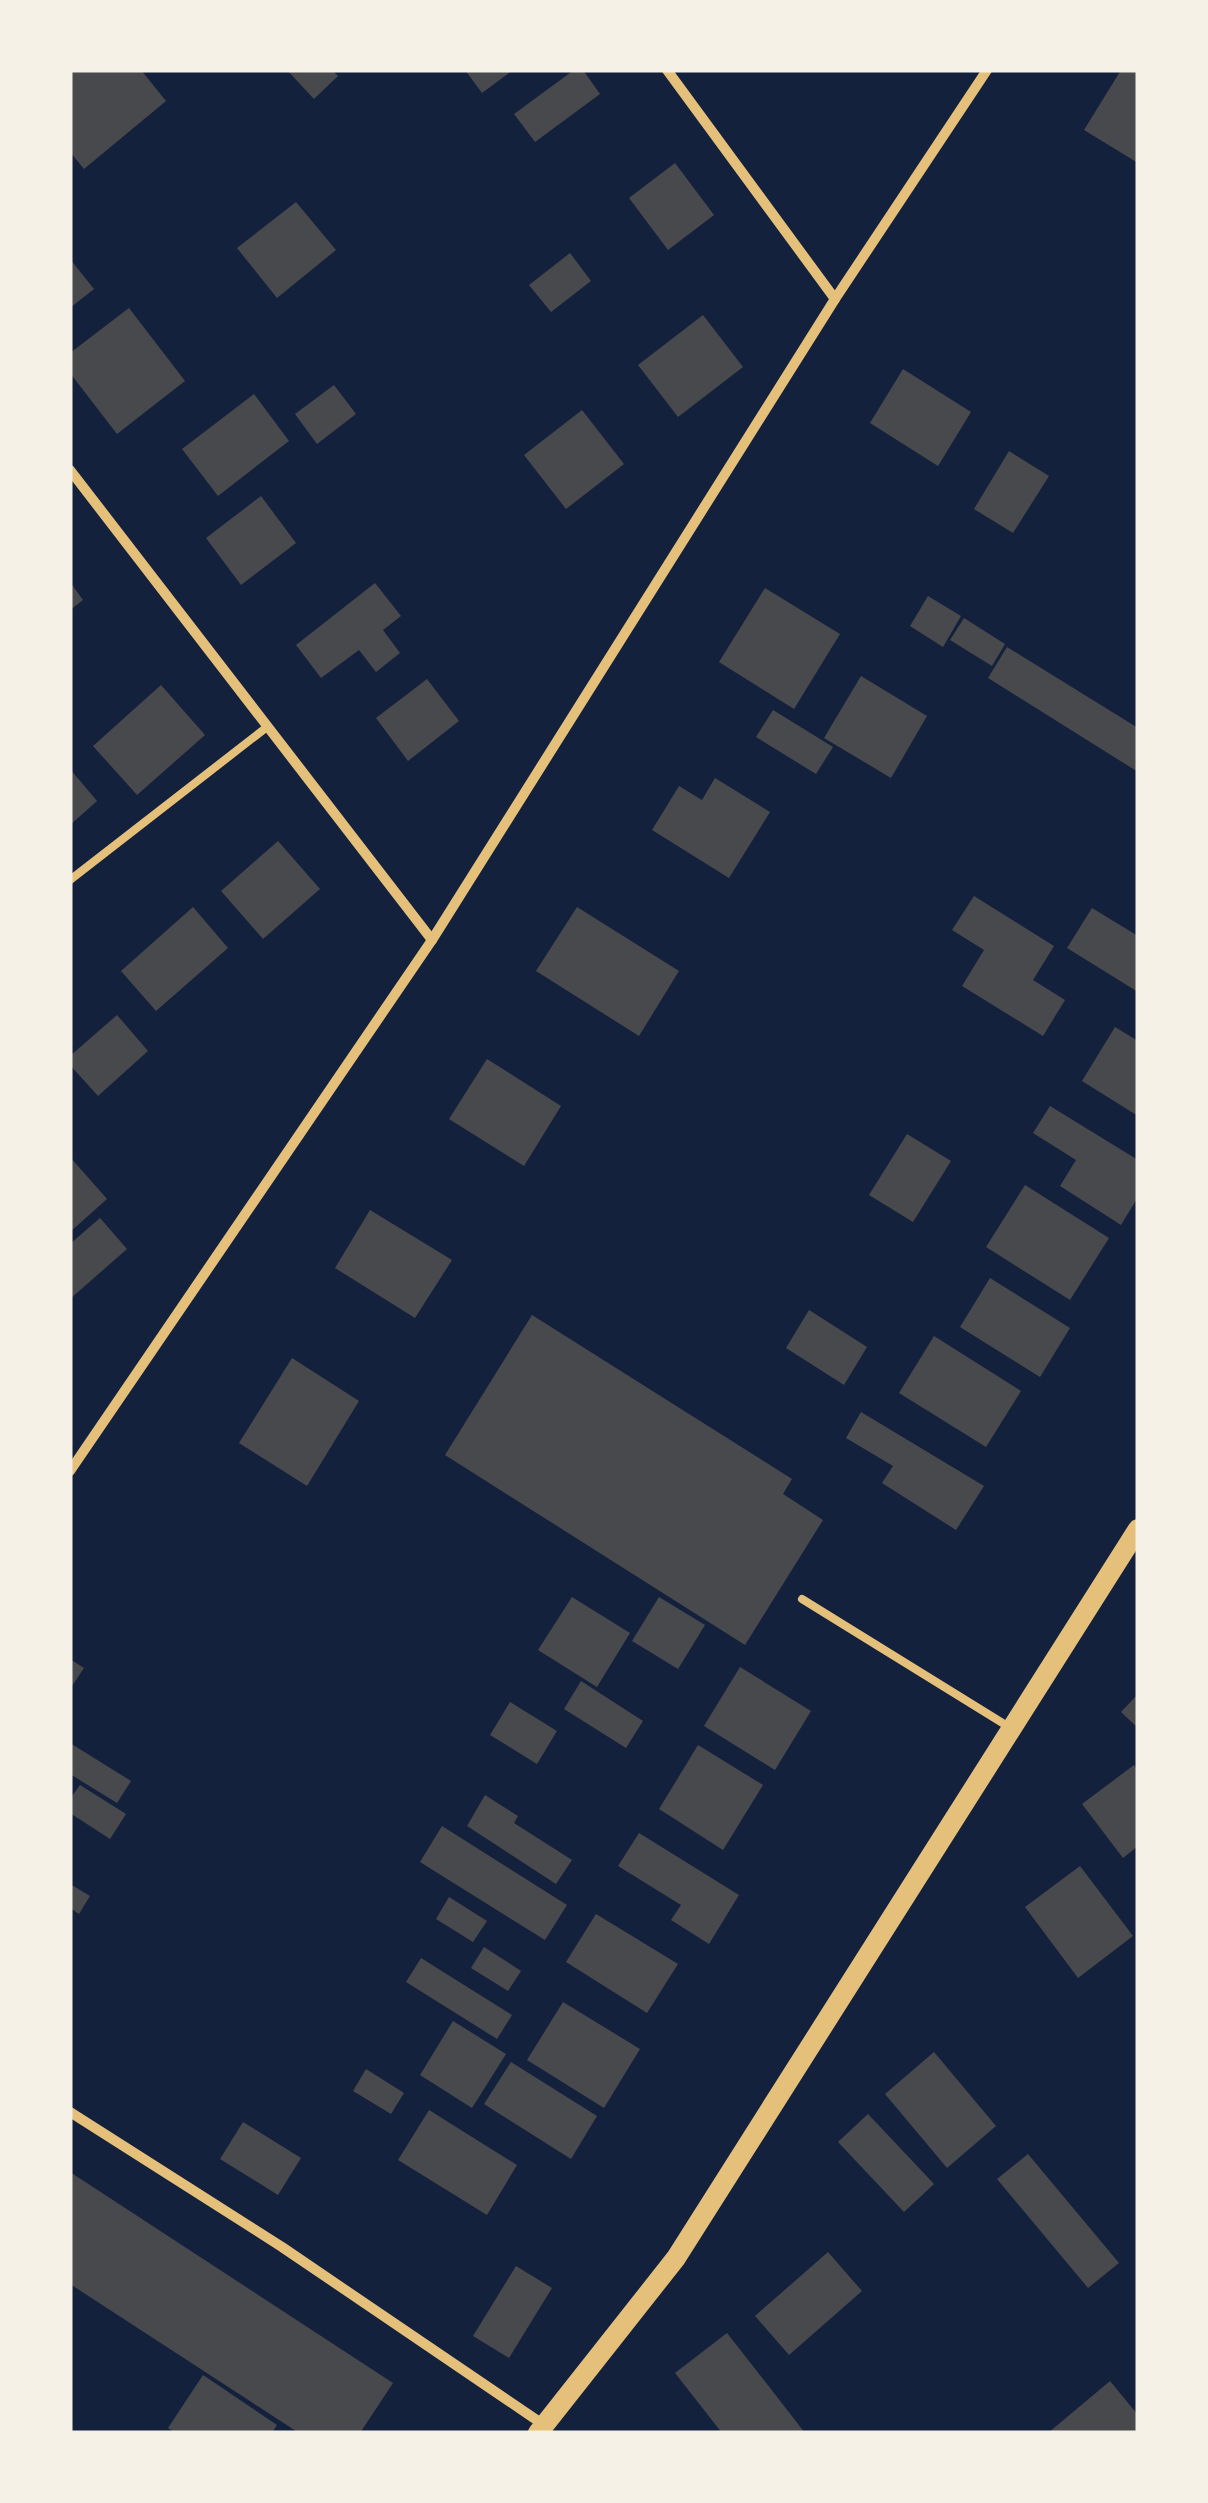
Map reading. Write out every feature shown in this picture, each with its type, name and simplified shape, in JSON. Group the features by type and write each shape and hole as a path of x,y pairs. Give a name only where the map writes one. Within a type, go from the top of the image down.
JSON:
{"main road":[{"path":"541,2429 676,2258 1138,1529"}],"street":[{"path":"667,70 835,299"},
{"path":"70,1471 432,940 835,299 987,70"},
{"path":"70,470 432,940"},
{"path":"70,2112 282,2247 541,2429"}],"lane":[{"path":"70,880 267,728"},
{"path":"802,1600 1013,1730"}],"building":[{"path":"70,70 141,70 166,101 84,169 70,152"},
{"path":"287,70 332,70 338,76 314,99"},
{"path":"465,70 513,70 482,93"},
{"path":"574,70 583,70 600,94 535,142 514,114"},
{"path":"1121,70 1138,70 1138,163 1084,130"},
{"path":"675,163 714,215 668,250 629,198"},
{"path":"296,202 336,250 277,298 237,248"},
{"path":"570,253 591,281 551,312 529,285"},
{"path":"70,259 94,289 70,308"},
{"path":"129,308 185,381 117,434 70,373 70,353"},
{"path":"703,315 743,367 678,417 638,365"},
{"path":"903,369 971,412 938,466 870,423"},
{"path":"334,385 356,414 317,444 295,414"},
{"path":"254,394 289,441 218,496 182,449"},
{"path":"582,410 624,464 566,509 524,455"},
{"path":"1009,451 1049,476 1013,533 974,509"},
{"path":"261,496 296,543 241,585 206,538"},
{"path":"70,582 83,600 70,610"},
{"path":"375,583 401,616 383,630 400,653 376,672 359,650 321,678 296,645"},
{"path":"765,588 840,634 794,709 719,662"},
{"path":"928,596 961,616 943,647 910,626"},
{"path":"964,618 1005,644 992,666 950,640"},
{"path":"1007,647 1138,728 1138,772 988,678"},
{"path":"861,676 927,716 891,778 824,738"},
{"path":"427,679 459,721 408,761 376,718"},
{"path":"161,685 205,735 137,795 93,746"},
{"path":"773,710 833,747 816,774 756,737"},
{"path":"70,769 97,801 70,825"},
{"path":"715,778 770,812 729,878 652,830 679,786 702,800"},
{"path":"278,841 320,889 263,939 221,891"},
{"path":"974,896 1054,946 1033,980 1065,1000 1043,1036 962,986 984,950 952,930"},
{"path":"193,907 228,948 156,1011 121,971"},
{"path":"577,907 679,971 639,1036 536,971"},
{"path":"1092,908 1138,936 1138,992 1067,948"},
{"path":"117,1015 148,1051 98,1096 70,1065 70,1056"},
{"path":"1115,1027 1138,1041 1138,1116 1082,1081"},
{"path":"487,1059 561,1106 524,1166 449,1119"},
{"path":"1050,1106 1138,1160 1138,1197 1121,1225 1060,1186 1076,1160 1033,1133"},
{"path":"907,1134 951,1161 913,1222 869,1195"},
{"path":"70,1157 107,1199 70,1232"},
{"path":"1025,1185 1109,1238 1070,1300 986,1247"},
{"path":"370,1210 452,1260 415,1318 335,1268"},
{"path":"100,1218 127,1249 70,1299 70,1244"},
{"path":"990,1278 1070,1328 1040,1377 960,1327"},
{"path":"809,1310 867,1347 844,1385 786,1348"},
{"path":"532,1315 792,1479 783,1494 823,1520 745,1645 445,1455"},
{"path":"934,1336 1021,1391 986,1447 899,1393"},
{"path":"292,1358 359,1401 307,1486 239,1443"},
{"path":"861,1412 984,1486 956,1530 882,1483 893,1466 846,1438"},
{"path":"572,1597 630,1633 597,1687 538,1650"},
{"path":"659,1597 705,1625 678,1669 632,1641"},
{"path":"70,1659 84,1668 70,1689"},
{"path":"740,1667 811,1711 775,1770 704,1726"},
{"path":"581,1681 643,1721 626,1748 564,1709"},
{"path":"1138,1694 1138,1728 1121,1712"},
{"path":"510,1702 557,1731 537,1764 490,1735"},
{"path":"70,1743 131,1781 117,1803 70,1774"},
{"path":"698,1745 763,1785 723,1850 659,1809"},
{"path":"1134,1765 1138,1771 1138,1846 1123,1858 1082,1804"},
{"path":"80,1785 126,1814 110,1839 70,1813 70,1799"},
{"path":"485,1795 518,1816 514,1823 572,1860 556,1884 467,1826"},
{"path":"442,1826 567,1905 545,1940 420,1862"},
{"path":"639,1833 739,1895 709,1944 671,1920 681,1905 618,1866"},
{"path":"1080,1866 1133,1936 1078,1978 1025,1907"},
{"path":"70,1884 90,1896 79,1914 70,1908"},
{"path":"449,1897 487,1921 473,1942 436,1919"},
{"path":"596,1914 678,1964 647,2013 566,1962"},
{"path":"484,1947 521,1971 508,1991 471,1968"},
{"path":"421,1958 512,2015 497,2039 406,1982"},
{"path":"563,2002 640,2049 604,2108 527,2060"},
{"path":"453,2021 506,2054 472,2108 420,2075"},
{"path":"934,2052 996,2126 947,2168 885,2094"},
{"path":"511,2062 597,2116 571,2159 484,2104"},
{"path":"366,2069 404,2093 391,2114 353,2091"},
{"path":"429,2110 517,2165 487,2215 398,2160"},
{"path":"868,2114 934,2184 904,2212 838,2142"},
{"path":"243,2122 301,2158 278,2195 220,2159"},
{"path":"1028,2154 1119,2263 1088,2288 997,2179"},
{"path":"70,2172 393,2383 360,2433 299,2433 70,2284"},
{"path":"828,2252 862,2291 789,2355 755,2316"},
{"path":"516,2266 552,2288 509,2358 473,2336"},
{"path":"727,2333 805,2433 722,2433 675,2373"},
{"path":"203,2375 277,2425 272,2433 175,2433 168,2428"},
{"path":"1110,2381 1138,2415 1138,2433 1048,2433"}]}
